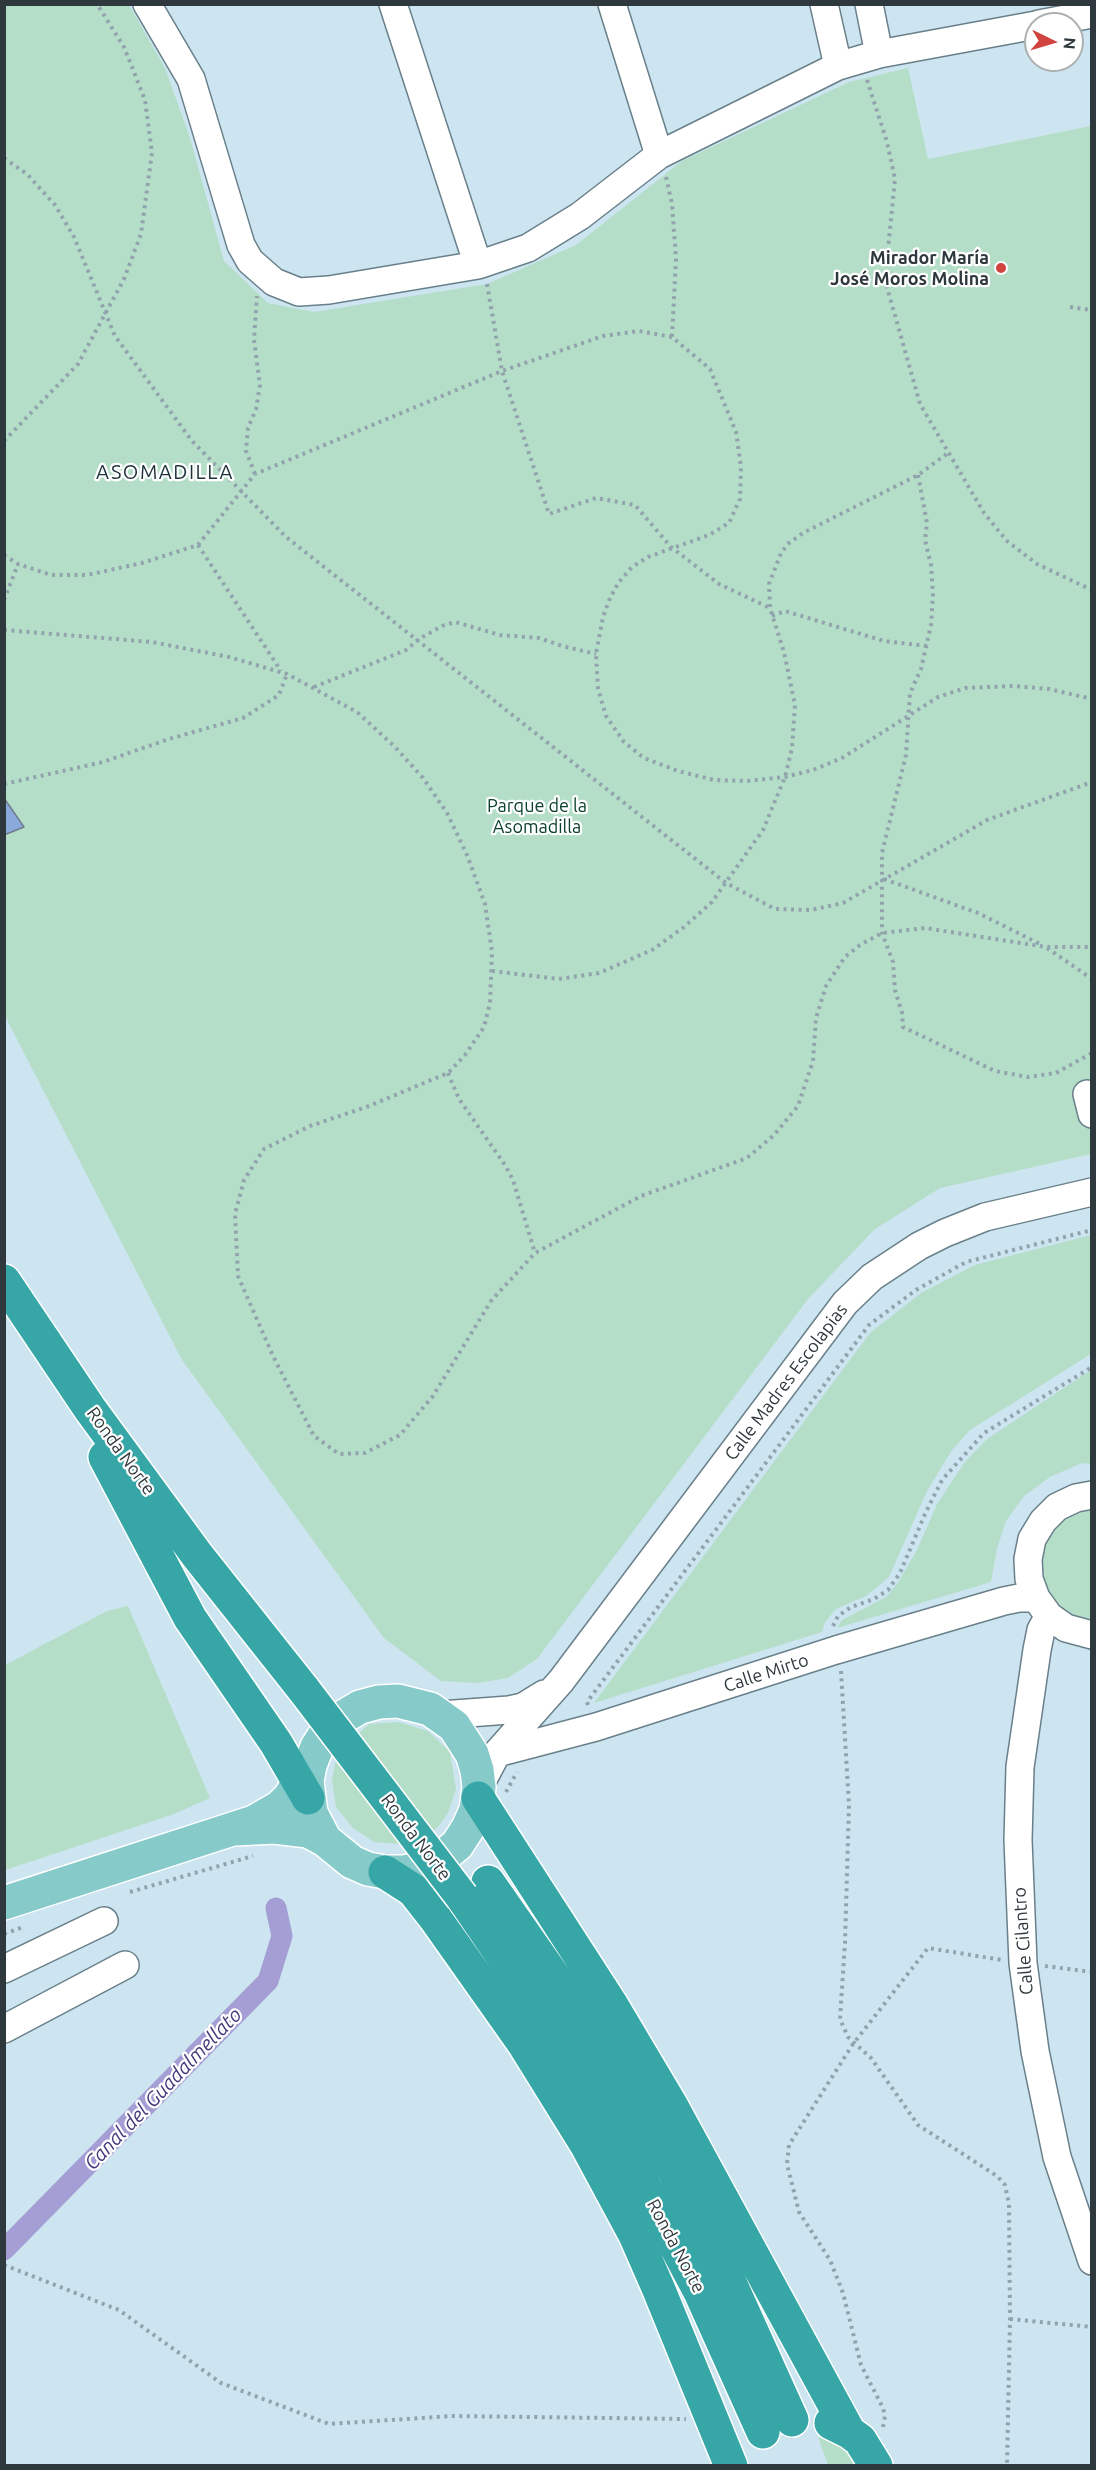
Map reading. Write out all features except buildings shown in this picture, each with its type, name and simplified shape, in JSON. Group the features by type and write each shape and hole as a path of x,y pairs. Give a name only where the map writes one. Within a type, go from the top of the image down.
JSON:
{"highway":[{"name":"Ronda Norte","path":"4,1281 90,1409 197,1555 304,1690 475,1890 539,2010 595,2098 700,2292 778,2426"},
{"path":"90,1409 105,1458 190,1618 276,1743 306,1782"},
{"path":"478,1792 611,2004 671,2105 815,2366 865,2431"},
{"path":"385,1872 413,1890 435,1918 524,2044 586,2144 635,2235 731,2466"},
{"path":"737,2466 746,2449 778,2426 810,2418 865,2431"},
{"path":"865,2431 860,2440 876,2466"}],"main road":[{"path":"4,1903 254,1822 280,1807 306,1782 317,1747 328,1731 342,1717 360,1707 379,1702 398,1701 418,1704 441,1715 454,1726 472,1754 478,1792 468,1828 457,1845 441,1858 424,1867 405,1872 385,1872 352,1862 325,1840 296,1828 236,1829"},
{"path":"306,1782 314,1820 325,1840"}],"street":[{"path":"147,4 191,79 241,245 250,261 274,282 299,292 329,290 478,265 528,249 580,216 659,155 859,60 1024,27"},
{"path":"393,4 478,265"},
{"path":"612,4 659,155"},
{"path":"824,4 859,60"},
{"path":"859,60 869,4"},
{"name":"Calle Madres Escolapias","path":"478,1792 497,1753 561,1681 845,1302 872,1277 919,1246 955,1229 985,1217 1092,1192"},
{"path":"1092,1495 1076,1498 1058,1507 1043,1521 1032,1539 1028,1559 1029,1579 1042,1607 1066,1628 1092,1635"},
{"name":"Calle Mirto","path":"497,1753 596,1727 837,1650 993,1604 1019,1598 1042,1607"},
{"name":"Calle Cilantro","path":"1042,1607 1041,1630 1036,1650 1020,1767 1018,1840 1023,1963 1035,2050 1055,2145 1092,2261"},
{"name":"Calle Madres Escolapias","path":"441,1715 490,1713 523,1707 561,1681"},
{"path":"4,1969 104,1921"},
{"path":"4,2029 125,1965"}],"path":[{"path":"4,441 78,364 124,279 141,234 152,153 145,100 124,47 97,4"},
{"path":"859,60 887,142 895,179 885,280 920,404 984,513 1007,541 1037,564 1092,590"},
{"path":"659,155 668,184 673,215 676,259 672,337"},
{"path":"4,158 27,174 55,206 74,237 115,336 192,441 286,537 419,639 726,883 775,909 811,910 843,903 987,820 1092,782"},
{"path":"478,265 487,285 502,371 549,514 596,498 635,505 671,547 719,584 770,608"},
{"path":"255,474 246,451 248,428 256,408 260,385 254,340 258,288 263,272"},
{"path":"1070,307 1092,310"},
{"path":"4,555 18,564 51,575 87,575 142,563 198,545 255,474 502,371 603,336 639,331 672,337 710,369 736,432 741,467 740,499 729,523 709,535 648,556 632,567 620,582 603,617 596,654 598,688 606,716 624,742 644,758 678,771 714,780 747,781 785,777 813,770 842,758 938,698 965,688 1014,686 1049,689 1092,699"},
{"path":"492,971 560,979 599,974 652,950 684,927 712,902 763,830 785,777 792,748 795,705 784,652 770,608 769,584 781,553 789,543 803,533 918,475 948,453"},
{"path":"918,475 927,523 925,540 931,565 933,595 931,626 921,669 910,693 906,755 882,853 882,933 892,963 903,1027 995,1071 1028,1077 1056,1073 1092,1053"},
{"path":"198,545 282,672"},
{"path":"4,600 18,564"},
{"path":"772,616 784,611 884,641 927,646"},
{"path":"313,688 406,650 419,639 442,626 455,622 500,635 539,638 596,654"},
{"path":"4,630 152,642 230,657 287,674 357,712 395,747 423,778 447,813 467,855 485,904 492,971 490,1003 484,1027 465,1055 448,1074 369,1106 310,1126 264,1149 244,1180 235,1214 238,1276 273,1356 314,1436 339,1454 365,1453 400,1435 433,1396 490,1300 535,1253 641,1196 747,1158 774,1135 798,1106 813,1061 816,1018 826,986 845,957 860,945 882,933 926,928 1046,947 1092,947"},
{"path":"4,783 103,762 169,739 243,718 279,695 287,674"},
{"path":"883,879 978,913 1046,947 1092,979"},
{"path":"448,1074 459,1099 513,1180 535,1253"},
{"path":"831,1628 838,1616 888,1590 900,1573 942,1480 984,1433 1092,1367"},
{"path":"841,1667 849,1806 840,2019 853,2044 871,2058 918,2125 997,2176 1005,2185 1009,2204 1010,2319 1007,2466"},
{"path":"865,2431 884,2425 883,2408 861,2365 854,2345 843,2293 830,2259 799,2212 787,2164 789,2145 853,2044 928,1948 1092,1972"},
{"path":"4,2265 119,2310 221,2383 329,2424 451,2416 688,2419"},
{"path":"1010,2319 1092,2327"}],"green space":[{"name":"Parque de la Asomadilla","path":"4,5 129,5 165,68 190,138 224,261 268,303 314,312 487,284 576,245 682,161 849,82 908,68 928,159 1091,126 1091,1154 940,1188 875,1229 808,1299 537,1659 508,1678 478,1683 441,1681 384,1638 182,1360 5,1016"},
{"path":"1091,1235 1091,1354 970,1430 952,1450 927,1491 889,1577 866,1596 836,1609 825,1622 822,1632 594,1703 870,1333 921,1293 975,1265"},
{"path":"1091,1370 1091,1464 1082,1463 1050,1477 1024,1496 1006,1521 997,1548 991,1582 837,1628 842,1620 886,1597 897,1584 917,1550 937,1504 964,1463 987,1439"},
{"path":"1091,1510 1091,1619 1074,1615 1058,1604 1047,1589 1041,1570 1042,1551 1050,1534 1064,1520 1081,1511"},
{"path":"128,1606 210,1798 174,1814 5,1870 5,1665 107,1611"},
{"path":"398,1722 428,1731 450,1752 456,1789 448,1813 438,1827 426,1837 399,1844 374,1842 353,1828 336,1807 332,1780 337,1754 369,1724"},
{"path":"818,2437 838,2442 857,2465 828,2465"}],"waterway":[{"name":"Canal del Guadalmellato","path":"4,2250 268,1981 282,1936 276,1908"}],"place":[{"name":"Mirador María José Moros Molina","path":"1001,268"}],"district":[{"name":"ASOMADILLA","path":"165,472"}]}
